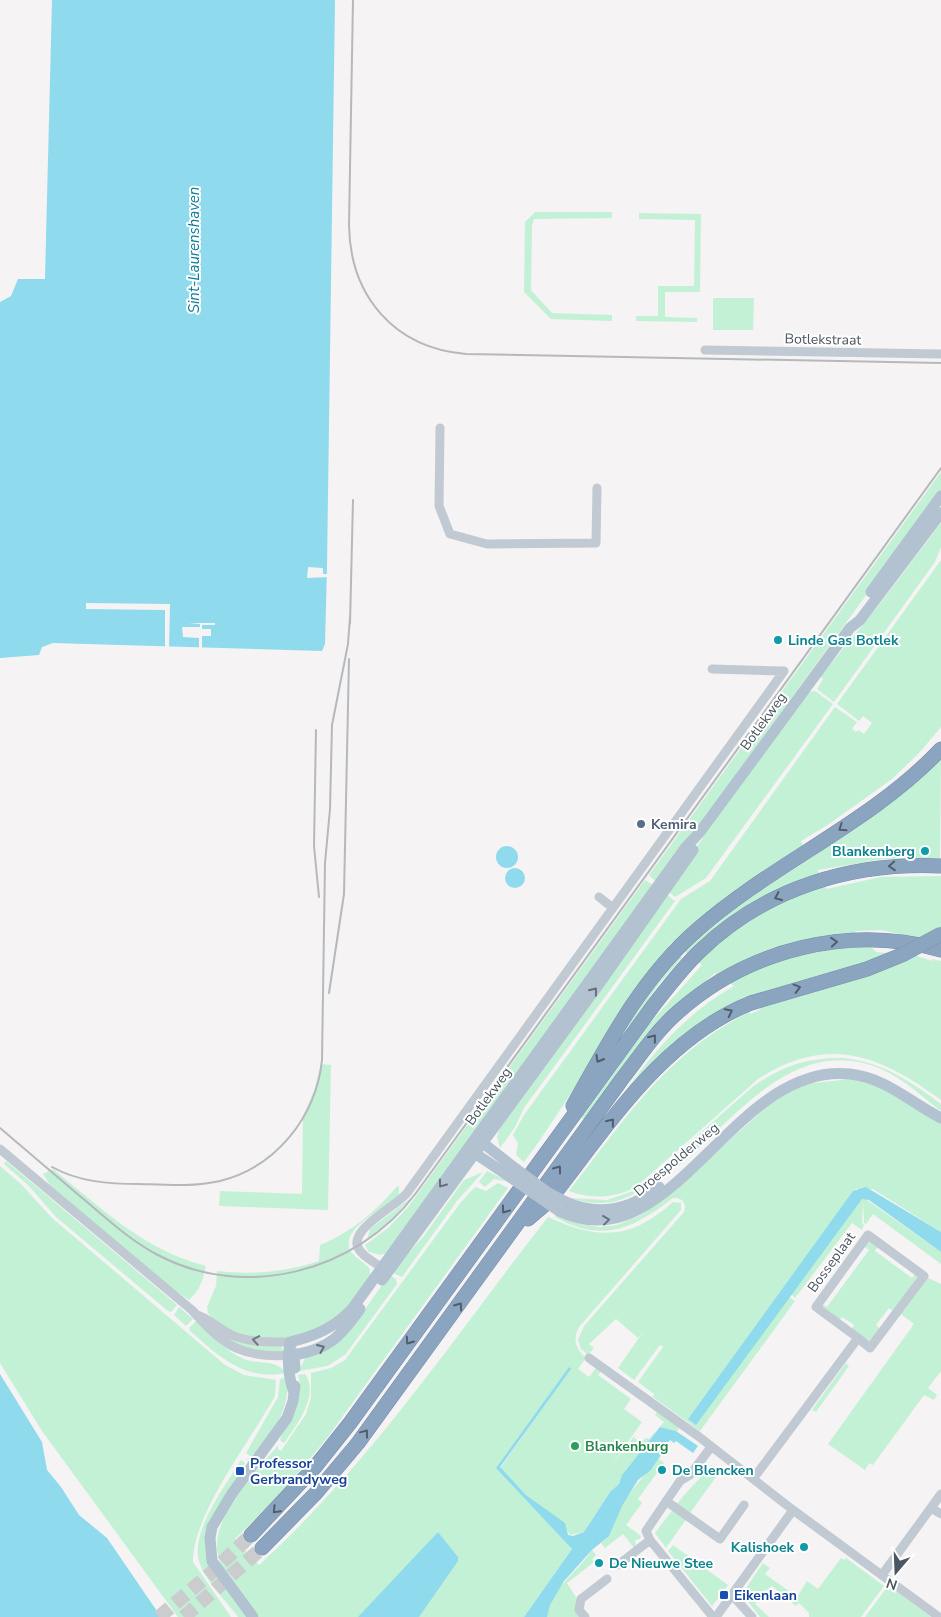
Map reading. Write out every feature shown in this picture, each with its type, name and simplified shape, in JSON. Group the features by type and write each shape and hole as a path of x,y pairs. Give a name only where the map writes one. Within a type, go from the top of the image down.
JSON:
{"highway":[{"path":"877,803 917,765 941,737"},
{"path":"544,1156 632,1004 678,949 704,924 877,803 918,772 941,749"},
{"path":"251,1535 315,1467 350,1423 653,1006 691,960 715,937 754,909 783,894 823,879 885,867 941,866"},
{"path":"508,1237 548,1202 660,1064 706,1026 750,1003 867,969 915,949 941,934"},
{"path":"262,1548 305,1506 347,1457 652,1039 677,1012 722,980 751,964 796,949 824,943 867,940 900,942 941,950"}],"main road":[{"name":"Botlekweg","path":"850,628 854,615 941,496"},
{"name":"Botlekweg","path":"291,1356 326,1347 347,1328 385,1270 473,1149 686,847 700,832 850,628 860,620 941,513"},
{"name":"Botlekweg","path":"483,1143 665,891 692,852 700,832"},
{"name":"Droespolderweg","path":"473,1149 562,1206 587,1220 599,1221 623,1217 638,1211 664,1192 764,1102 788,1086 816,1076 850,1074 877,1081 941,1117"},
{"path":"473,1149 483,1143"},
{"name":"Droespolderweg","path":"483,1143 513,1173"},
{"name":"Botlekweg","path":"290,1342 312,1336 342,1320 385,1270"},
{"path":"253,1617 212,1561 210,1549 212,1527 231,1495 286,1418 296,1382 290,1342"}],"street":[{"name":"Botlekstraat","path":"705,350 941,354"},
{"path":"440,428 438,506 450,534 487,544 596,543 597,488"},
{"path":"385,1270 359,1250 356,1244 359,1233 408,1193 784,672 712,669"},
{"path":"599,898 613,908"},
{"path":"0,1149 195,1314 202,1323 227,1345 246,1354 270,1357 291,1356"},
{"name":"Bosseplaat","path":"868,1235 924,1276 870,1348 858,1338 816,1307 868,1235"},
{"path":"195,1314 206,1318 232,1335 260,1342 290,1342"},
{"path":"753,1479 858,1338"},
{"path":"589,1358 939,1617"},
{"path":"711,1447 687,1477 680,1482 647,1528 646,1535 714,1617 792,1510"},
{"path":"882,1576 941,1494"},
{"path":"666,1501 720,1539 744,1505"},
{"path":"931,1508 941,1514"},
{"path":"618,1565 650,1540"},
{"path":"585,1617 579,1610 581,1599 606,1579"},
{"path":"732,1594 752,1617"}],"green space":[{"path":"535,212 612,212 612,218 534,219 532,226 531,290 552,313 612,315 612,321 551,319 524,292 525,222"},
{"path":"639,213 701,214 700,292 665,292 665,317 697,318 697,322 636,321 636,316 658,316 658,286 694,286 695,220 639,219"},
{"path":"713,298 754,298 753,330 713,330"},
{"path":"941,472 941,492 657,883 649,875"},
{"path":"941,523 941,547 935,562 834,702 817,689 823,679 820,677 882,601"},
{"path":"941,560 941,727 920,752 892,779 829,824 801,841 808,857 941,754 940,858 883,859 818,870 826,889 881,877 941,876 941,943 881,930 855,931 876,952 917,956 932,961 932,959 941,961 941,1100 897,1071 875,1062 853,1056 831,1054 808,1057 783,1065 758,1079 636,1187 619,1194 602,1197 577,1194 569,1191 629,1114 670,1068 720,1029 749,1012 751,1014 761,1009 745,997 735,1002 617,1103 655,1053 683,1024 715,998 734,986 715,973 656,1025 584,1120 581,1117 647,1022 651,1022 702,965 672,942 524,1162 516,1155 518,1143 513,1135 524,1115 681,899 710,881 835,707 857,722 852,729 864,734 872,723 863,716 859,721 837,704"},
{"path":"815,691 833,704 706,878 675,897 668,891 706,833 808,692"},
{"path":"645,880 655,886 386,1253 380,1255 369,1252 365,1245 388,1228 408,1207"},
{"path":"666,894 675,901 524,1108 515,1127 500,1148 497,1137 500,1128"},
{"path":"679,955 682,958 660,983 604,1061 622,1026"},
{"path":"843,1058 883,1068 907,1080 941,1104 941,1111 906,1083 881,1069 851,1061 823,1062 797,1070 772,1084 749,1102 682,1163 631,1195 620,1200 597,1203 569,1198 607,1200 636,1190 761,1081 794,1065 818,1059"},
{"path":"321,1064 331,1065 328,1210 219,1206 220,1191 302,1194 303,1116 314,1091"},
{"path":"851,1079 880,1087 941,1124 941,1232 873,1189 856,1189 688,1419 789,1297 795,1301 700,1431 653,1397 654,1394 638,1382 663,1347 660,1345 634,1380 618,1368 643,1332 638,1338 616,1319 589,1344 594,1348 588,1355 581,1349 578,1340 584,1326 684,1212 685,1206 683,1201 679,1198 673,1198 659,1209 631,1224 603,1231 588,1230 555,1217 557,1213 580,1222 580,1224 600,1227 617,1225 643,1214 664,1199 772,1102 805,1084"},
{"path":"6,1161 177,1305 171,1312 56,1217 29,1186 4,1164"},
{"path":"0,1166 21,1184 52,1218 225,1365 244,1375 276,1380 275,1396 212,1500 195,1543 193,1562 231,1617 178,1617 42,1431 0,1363"},
{"path":"53,1169 143,1239 184,1259 206,1266 204,1276 193,1296 189,1300 154,1275 52,1188 43,1174"},
{"path":"487,1171 507,1181 494,1179 485,1187 479,1182"},
{"path":"483,1172 457,1201 402,1277 391,1272 423,1237 464,1180"},
{"path":"498,1183 508,1188 327,1438 283,1491 235,1539 259,1565 300,1525 376,1441 548,1217 583,1230 614,1232 628,1230 643,1224 673,1202 681,1203 681,1210 579,1327 576,1336 576,1344 586,1358 578,1369 589,1377 597,1367 602,1370 598,1375 631,1399 624,1409 642,1422 612,1464 636,1434 634,1438 641,1442 646,1438 649,1439 664,1422 655,1415 658,1411 679,1428 677,1431 660,1427 626,1470 619,1484 610,1492 584,1532 570,1535 557,1518 526,1495 500,1468 571,1368 497,1467 572,1549 524,1617 259,1617 235,1587 220,1562 217,1549 218,1534 224,1518 255,1470 278,1445 278,1449 281,1451 306,1414 311,1397 311,1373 331,1368 345,1360 461,1202 475,1187 486,1191"},
{"path":"397,1186 399,1187 399,1197 366,1219 351,1234 350,1250 370,1269 370,1276 339,1319 292,1339 273,1340 240,1335 213,1320 208,1313 207,1307 216,1286 217,1271 269,1272 319,1261 320,1245 352,1228 381,1204"},
{"path":"412,1197 389,1222 367,1240 370,1229"},
{"path":"864,1198 941,1252 941,1264 873,1214 866,1224 864,1223 863,1200 862,1223 864,1225 862,1230 852,1223 795,1298 791,1294 859,1202"},
{"path":"870,1241 878,1246 875,1251 912,1278 916,1273 917,1277 894,1312 889,1308 876,1325 881,1330 868,1342 851,1330 854,1325 842,1317 838,1322 822,1307 822,1304 827,1307 869,1250 864,1246"},
{"path":"389,1275 396,1279 397,1284 345,1355 327,1366 299,1371 305,1358 359,1318"},
{"path":"928,1278 941,1284 941,1371 928,1388 937,1395 934,1400 924,1395 873,1465 869,1463 865,1470 828,1444 914,1324 901,1314"},
{"path":"179,1307 193,1319 186,1326 174,1315"},
{"path":"196,1321 239,1357 246,1360 273,1364 285,1373 270,1375 257,1373 233,1364 190,1331 189,1328"},
{"path":"212,1325 281,1346 283,1351 280,1353 262,1353 230,1343"},
{"path":"846,1363 849,1366 816,1412 812,1410"},
{"path":"305,1374 309,1382 310,1391 308,1401 300,1419 284,1443 280,1440 300,1384 298,1375"},
{"path":"287,1377 286,1401 277,1424 263,1444 246,1462 250,1456 246,1453 278,1397 280,1379"},
{"path":"661,1452 663,1453 659,1459 664,1463 638,1499 642,1503 626,1525 641,1536 640,1539 635,1540 636,1547 634,1548 623,1534 605,1548 601,1543 610,1533 622,1505"},
{"path":"241,1460 245,1463 233,1487 213,1517 214,1572 249,1617 238,1617 217,1591 203,1571 198,1552 199,1539 210,1510"},
{"path":"711,1465 721,1470 690,1513 677,1504"},
{"path":"674,1508 687,1518 666,1548 655,1533"},
{"path":"673,1545 728,1585 712,1606 668,1551"},
{"path":"592,1550 596,1555 592,1559 594,1562 567,1583 577,1599 575,1611 581,1617 547,1617 549,1607 558,1589"},
{"path":"841,1558 844,1560 846,1558 884,1586 861,1617 809,1617 809,1613 799,1603 796,1606 772,1586 768,1590 766,1589 755,1604 769,1617 760,1617 742,1594 763,1563 770,1568 765,1574 797,1597 807,1581 818,1589"},
{"path":"888,1586 890,1587 931,1617 865,1617"}],"water":[{"name":"Sint-Laurenshaven","path":"52,0 335,0 327,567 325,644 322,651 53,643 42,647 39,655 0,658 0,302 11,296 18,279 45,279"},
{"path":"507,846 515,849 518,857 515,865 507,868 499,865 496,857 499,849"},
{"path":"515,868 522,871 525,878 522,885 515,888 508,885 505,878 508,871"},
{"path":"866,1187 941,1232 941,1252 869,1200 862,1199 696,1425 688,1419 853,1191"},
{"path":"569,1367 571,1369 500,1467 526,1495 565,1523 568,1535 573,1536 584,1532 610,1492 619,1484 622,1475 660,1427 676,1431 698,1446 693,1453 676,1441 674,1443 670,1440 651,1470 638,1480 622,1506 609,1536 592,1550 564,1581 550,1605 547,1617 524,1617 572,1549 496,1468"},
{"path":"0,1374 42,1442 47,1470 61,1487 79,1515 107,1538 161,1617 0,1617"},
{"path":"438,1532 458,1557 458,1561 419,1617 358,1617"}],"pier":[{"path":"308,567 323,568 323,574 330,574 330,577 307,578"},
{"path":"86,603 170,604 169,651 165,651 165,610 86,609"},
{"path":"189,623 215,623 215,625 202,625 202,629 211,629 211,636 202,636 202,652 199,652 199,638 183,637 182,627 200,627 200,624"}],"tunnel":[{"path":"159,1617 210,1574 251,1535"},
{"path":"184,1617 262,1548"}],"railway":[{"path":"353,0 349,225 351,251 367,295 381,314 398,329 417,341 440,350 466,354 941,363"},
{"path":"0,1128 126,1235 156,1254 190,1268 225,1276 261,1277 297,1271 331,1260 363,1243 391,1220 416,1193 941,468"},
{"path":"350,624 353,500"},
{"path":"52,1167 73,1176 106,1183 180,1185 210,1183 240,1174 259,1164 290,1137 302,1120 318,1081 322,1060 325,863 330,809 332,725 348,644 350,617"},
{"path":"329,993 344,894 349,659"},
{"path":"316,730 314,846 319,897"}],"place":[{"name":"Linde Gas Botlek","path":"778,640"},
{"name":"Kemira","path":"641,824"},
{"name":"Blankenberg","path":"925,851"},
{"name":"Blankenburg","path":"575,1446"},
{"name":"De Blencken","path":"662,1470"},
{"name":"Professor Gerbrandyweg","path":"240,1471"},
{"name":"Kalishoek","path":"804,1547"},
{"name":"De Nieuwe Stee","path":"599,1563"},
{"name":"Eikenlaan","path":"724,1595"}]}
